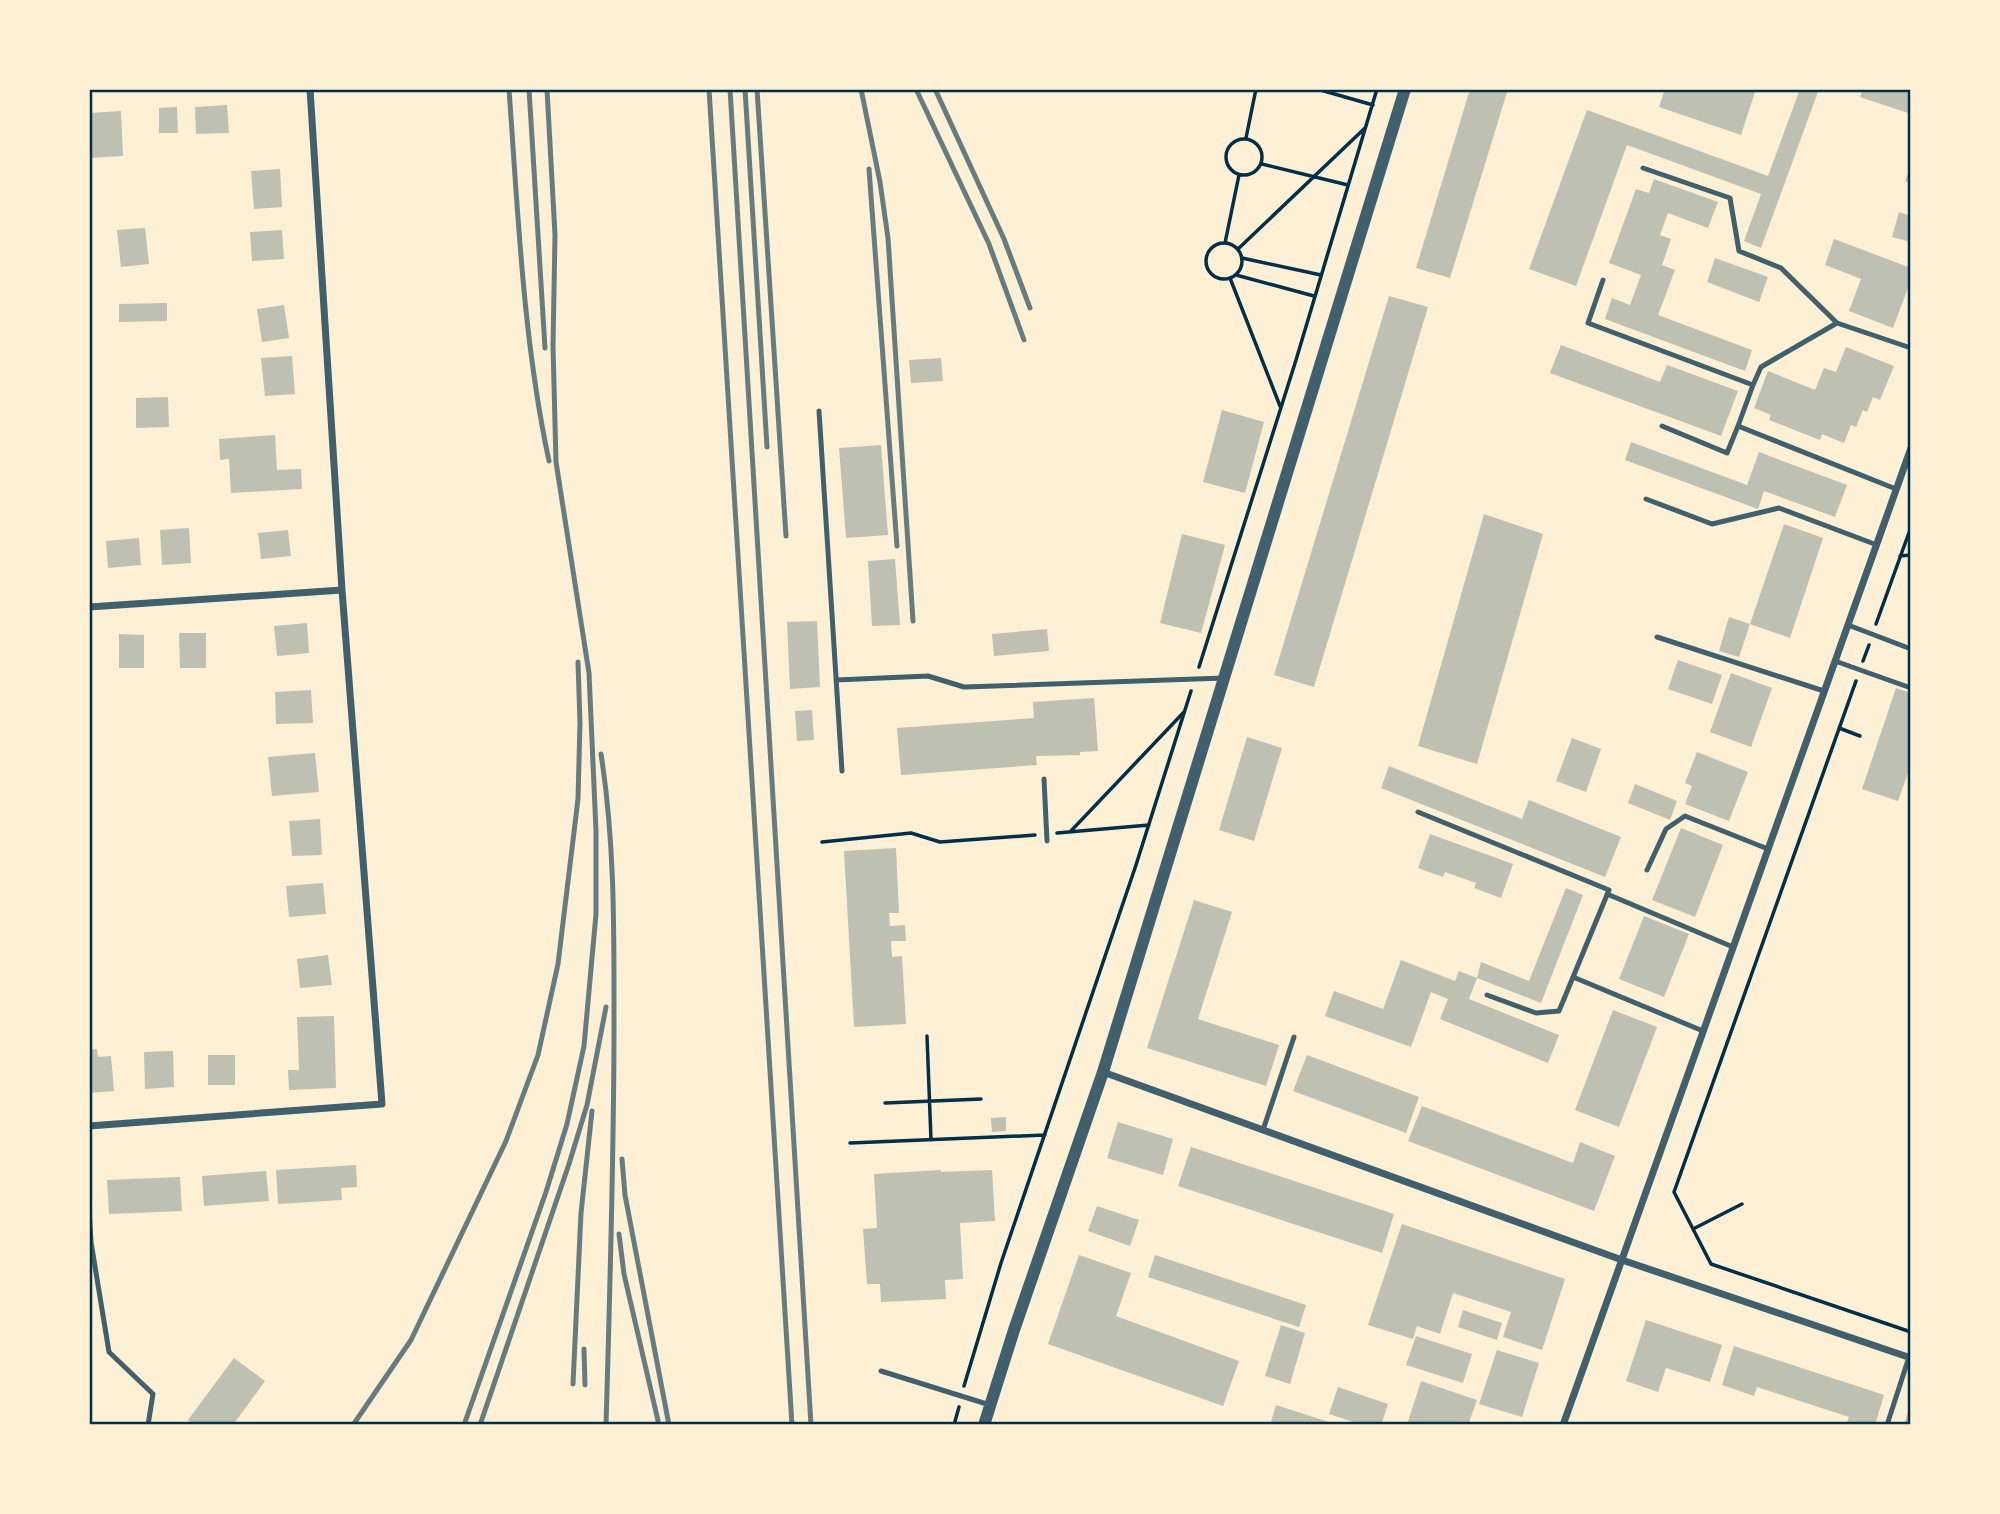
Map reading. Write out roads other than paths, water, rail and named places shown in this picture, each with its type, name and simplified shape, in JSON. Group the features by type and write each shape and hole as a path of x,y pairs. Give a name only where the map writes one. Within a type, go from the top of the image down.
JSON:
{"street":[{"path":"89,1126 382,1104 342,590 310,89"},
{"path":"984,1425 1103,1072 1405,89"},
{"path":"1563,1425 1911,448"},
{"path":"89,607 342,590"},
{"path":"1103,1072 1622,1260 1910,1357"}],"lane":[{"path":"1643,167 1730,198 1739,251 1781,268 1837,323 1911,348"},
{"path":"1603,280 1588,323 1753,385"},
{"path":"1662,426 1727,453 1761,368 1837,323"},
{"path":"819,411 842,771"},
{"path":"1738,426 1896,489"},
{"path":"1646,499 1712,524 1780,508 1877,545"},
{"path":"1848,625 1911,649"},
{"path":"1657,637 1825,691"},
{"path":"1835,661 1911,688"},
{"path":"836,680 928,676 964,687 1224,678"},
{"path":"1044,779 1047,841"},
{"path":"1418,812 1609,890 1559,1011 1536,1013 1487,995"},
{"path":"1647,870 1666,829 1685,816 1768,849"},
{"path":"1607,894 1733,947"},
{"path":"1573,977 1703,1031"},
{"path":"1262,1129 1294,1037"},
{"path":"89,1208 91,1242 109,1352 153,1394 148,1425"},
{"path":"1887,1425 1910,1357"},
{"path":"881,1371 990,1405"}],"railway":[{"path":"509,89 527,322 549,461"},
{"path":"529,89 545,348"},
{"path":"464,1425 546,1192 567,1124 584,1046 596,914 596,831 589,673 556,462 553,346 555,235 547,89"},
{"path":"709,89 792,1425"},
{"path":"730,89 811,1425"},
{"path":"745,89 767,447"},
{"path":"757,89 786,536"},
{"path":"861,89 880,182 888,238 913,621"},
{"path":"916,89 989,244 1024,340"},
{"path":"935,89 1004,239 1030,308"},
{"path":"869,169 897,546"},
{"path":"353,1425 411,1340 506,1141 538,1055 558,964 578,799 578,662"},
{"path":"601,754 611,854 614,956 613,1174 606,1425"},
{"path":"480,1425 587,1105 606,1007"},
{"path":"573,1384 581,1213 592,1111"},
{"path":"622,1159 625,1195 669,1425"},
{"path":"619,1234 624,1274 659,1425"},
{"path":"584,1349 585,1385"}]}
